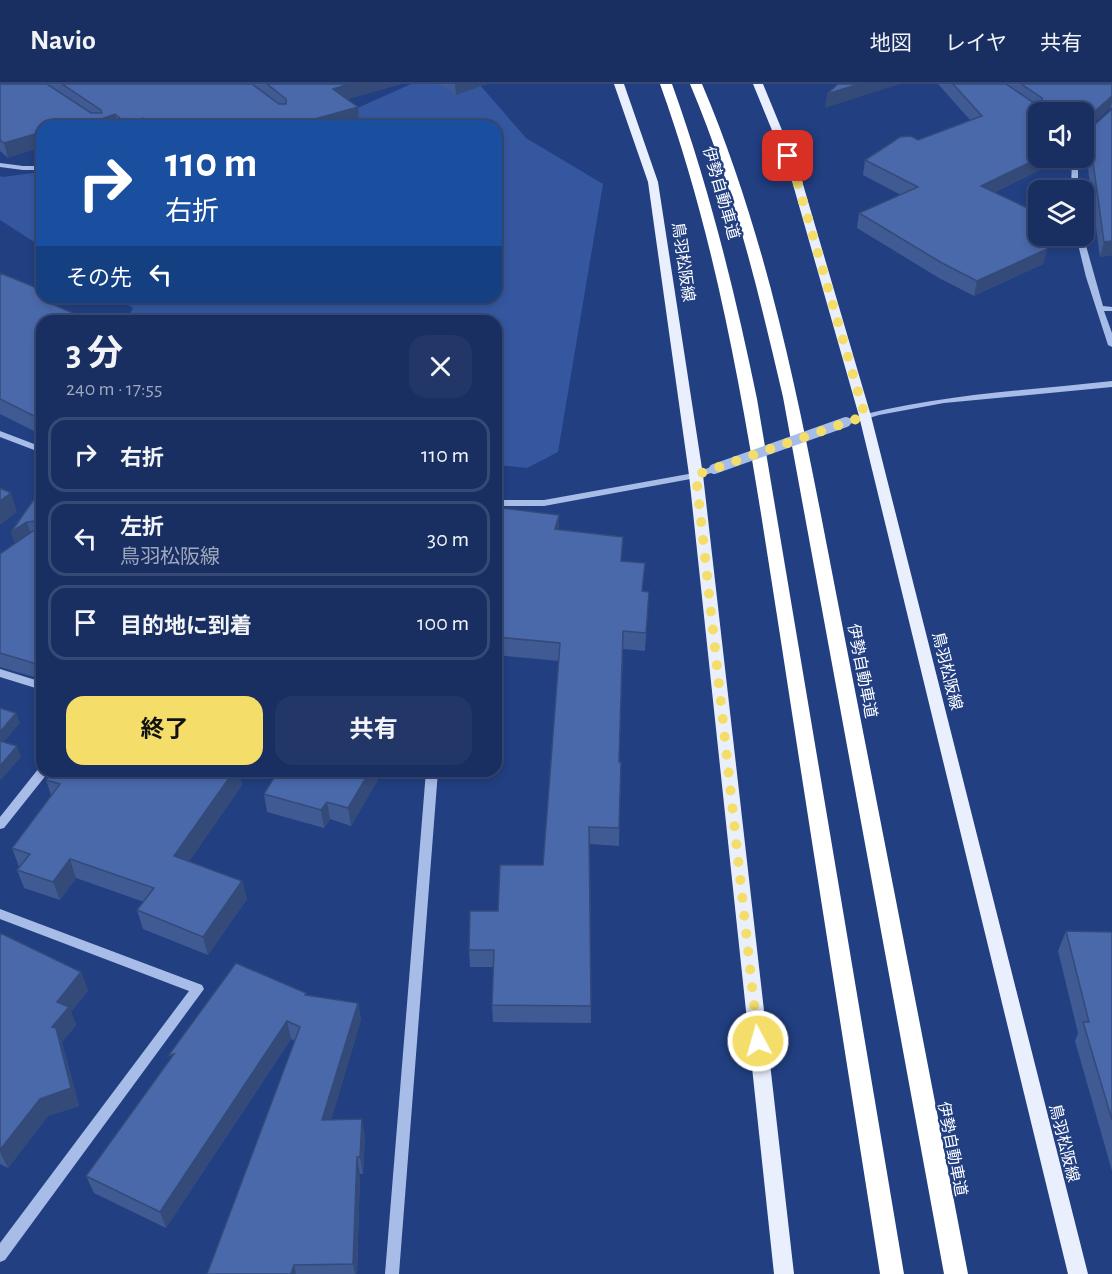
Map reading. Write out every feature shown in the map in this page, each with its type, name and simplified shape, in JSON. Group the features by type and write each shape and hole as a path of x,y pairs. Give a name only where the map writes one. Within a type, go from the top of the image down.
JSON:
{"highway":[{"name":"伊勢自動車道","path":"666,84 698,181 722,265 750,399 892,1274"},
{"name":"伊勢自動車道","path":"696,84 708,110 735,189 763,284 790,397 956,1274"}],"main road":[{"name":"鳥羽松阪線","path":"619,84 653,182 696,475 784,1274"},
{"name":"鳥羽松阪線","path":"758,84 795,174 865,416 1078,1274"}],"street":[{"path":"0,165 36,168"},
{"path":"1082,246 1090,285 1112,345"},
{"path":"1099,308 1112,309"},
{"path":"502,503 544,502 696,475 865,416 933,403 1112,384"},
{"path":"0,434 36,448"},
{"path":"0,674 36,684"},
{"path":"0,825 38,777"},
{"path":"392,1274 432,777"},
{"path":"0,914 198,989 0,1255"}],"shaded area":[{"path":"411,84 479,84 526,138 603,184 558,452 527,468 502,466 502,315 129,315 133,308 125,303 502,303 502,120 330,120"},
{"path":"36,173 36,243 0,220 0,176"}],"building":[{"path":"0,84 47,84 91,113 102,113 101,110 62,84 252,84 279,104 286,104 286,99 267,84 349,84 333,89 358,107 311,120 145,120 143,118 122,120 115,114 98,120 36,120 36,134 4,143 0,140"},
{"path":"838,84 859,84 827,94"},
{"path":"953,84 1006,84 1033,102 1028,102 1028,163 981,186 1028,208 1028,246 1046,246 1047,249 977,281 942,263 859,213 918,187 865,160 900,137 911,136 918,140 982,116"},
{"path":"1021,84 1112,84 1112,96 1094,112 1094,102 1042,102 1042,98"},
{"path":"1112,109 1112,241 1104,242 1094,168 1094,125"},
{"path":"0,273 36,288 36,303 50,303 77,315 36,315 36,417 0,399"},
{"path":"0,488 11,493 0,501"},
{"path":"36,498 36,521 27,522 11,532"},
{"path":"502,508 559,515 555,529 623,537 621,561 645,563 642,591 649,592 646,633 623,631 619,828 589,827 591,1006 492,1005 494,950 469,950 470,911 498,911 500,865 543,865 560,643 502,638"},
{"path":"36,530 36,664 0,653 0,554"},
{"path":"0,708 16,713 0,732"},
{"path":"0,741 17,746 0,766"},
{"path":"48,777 230,777 174,856 242,881 203,937 137,910 154,888 70,859 53,882 17,870 30,854 12,848 60,784 46,780"},
{"path":"274,777 366,777 348,808 327,802 321,810 264,794"},
{"path":"1066,931 1112,932 1112,1120 1083,1022 1089,1022"},
{"path":"0,933 81,972 57,1002 69,1007 52,1027 56,1028 71,1088 40,1099 0,1150"},
{"path":"236,963 306,993 305,995 358,1003 322,1120 362,1119 360,1157 357,1157 353,1264 294,1265 291,1274 207,1274 300,1027 287,1021 160,1212 86,1176 174,1054 168,1056"}],"route":[{"path":"758,1041 696,475 865,416 788,156"}]}
